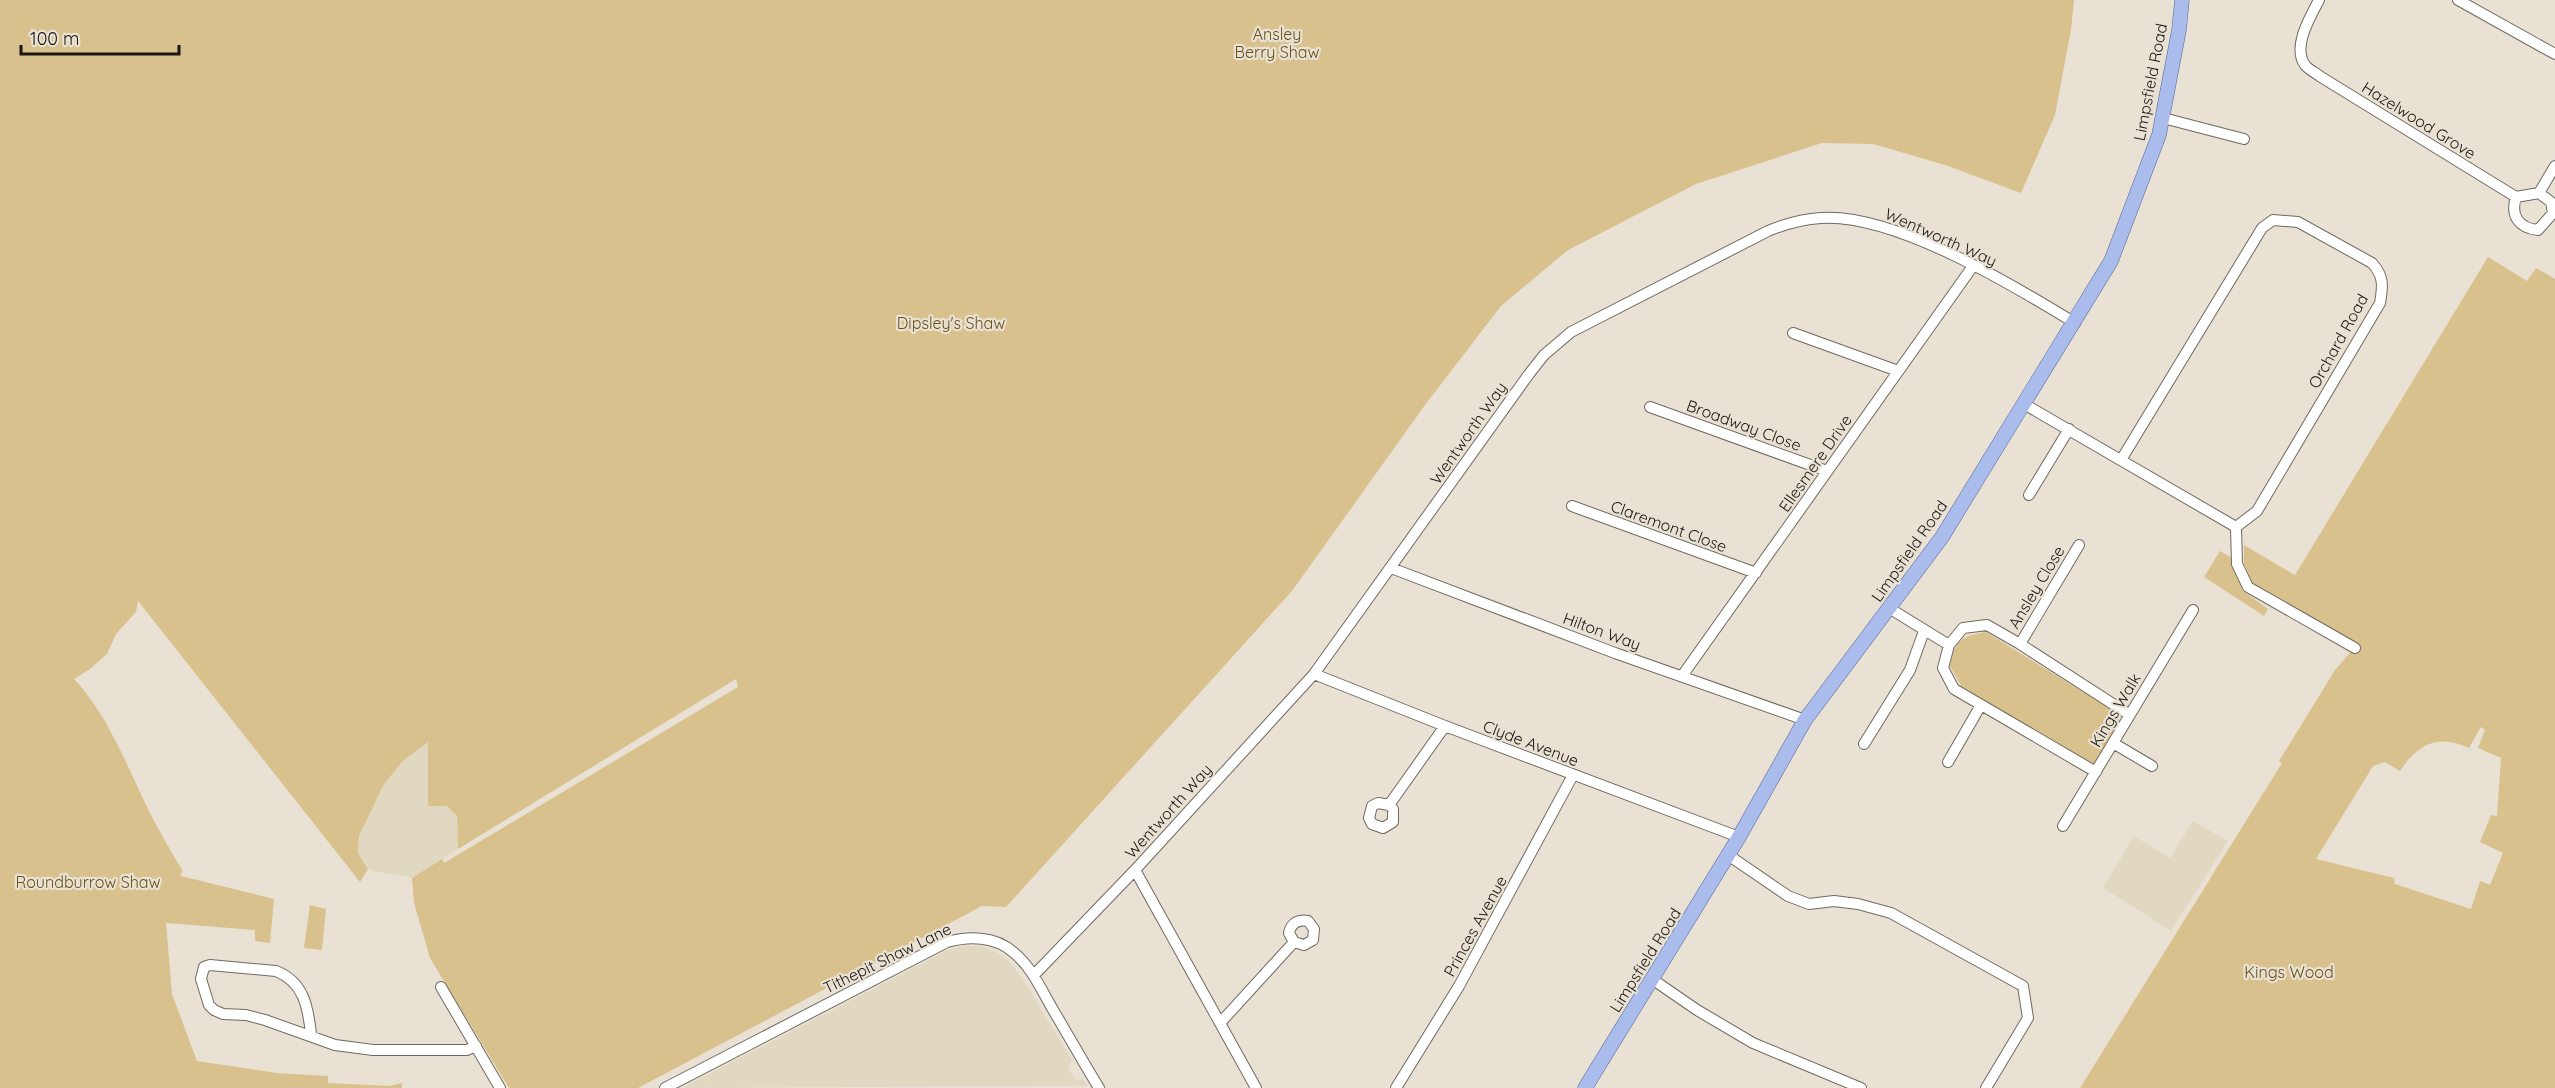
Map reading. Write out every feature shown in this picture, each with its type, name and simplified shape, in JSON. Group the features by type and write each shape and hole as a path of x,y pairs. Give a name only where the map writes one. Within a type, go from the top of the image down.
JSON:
{"main road":[{"name":"Limpsfield Road","path":"1585,1088 1739,837 1805,720 1942,537 2111,261 2159,135 2182,0"}],"street":[{"path":"2458,0 2555,54"},
{"name":"Hazelwood Grove","path":"2317,1 2301,44 2301,56 2306,66 2516,197"},
{"path":"2163,118 2244,139"},
{"path":"2539,193 2555,166"},
{"path":"2539,193 2551,202 2553,213 2538,230 2528,229 2518,221 2513,208 2516,197 2539,193"},
{"name":"Wentworth Way","path":"1034,975 1135,870 1314,674 1544,355 1556,343 1594,319 1768,231 1785,224 1822,218 1866,222 1887,227 1972,266 2075,322"},
{"name":"Orchard Road","path":"2121,460 2262,228 2273,220 2298,222 2372,263 2382,279 2379,303 2257,511 2236,527"},
{"name":"Ellesmere Drive","path":"1682,676 1972,266"},
{"path":"1793,333 1898,371"},
{"path":"2024,404 2236,527 2237,564 2248,587 2355,648"},
{"name":"Broadway Close","path":"1650,407 1827,471"},
{"path":"2029,495 2069,429"},
{"name":"Claremont Close","path":"1572,506 1756,573"},
{"name":"Ansley Close","path":"2020,644 2079,545"},
{"name":"Hilton Way","path":"1391,568 1805,720"},
{"path":"1889,608 1949,645"},
{"name":"Kings Walk","path":"2063,826 2193,610"},
{"path":"2096,772 1954,689 1943,668 1949,645 1963,628 1987,626 2020,644 2130,715"},
{"path":"1864,735 1910,670 1924,631"},
{"name":"Clyde Avenue","path":"1314,674 1739,837"},
{"path":"1948,762 1982,705"},
{"path":"1389,805 1445,726"},
{"path":"2113,743 2152,766"},
{"name":"Princes Avenue","path":"1396,1088 1458,986 1573,775"},
{"path":"1728,855 1788,896 1809,904 1834,901 1891,913 2022,986 2028,1018 1986,1088"},
{"path":"1135,870 1256,1088"},
{"name":"Tithepit Shaw Lane","path":"665,1088 947,942 962,938 981,938 1013,951 1034,975 1099,1088"},
{"path":"1221,1022 1294,942"},
{"path":"312,1034 304,994 284,974 276,971 222,965 204,967 201,980 209,1005 223,1014 246,1015 312,1034 335,1044 373,1050 467,1050 476,1046"},
{"path":"1652,979 1697,1011 1753,1043 1861,1088"},
{"path":"441,987 500,1088"}],"shaded area":[{"path":"428,741 428,805 447,806 457,816 458,849 412,878 368,869 358,853 359,836 384,784 403,761"},
{"path":"2193,821 2228,841 2171,931 2103,888 2134,836 2170,858"},
{"path":"981,946 1007,959 1025,982 1072,1060 1068,1067 1076,1081 1083,1078 1087,1086 682,1088 950,949"}],"green space":[{"path":"0,0 2074,0 2071,30 2055,115 2021,193 1945,165 1873,144 1822,143 1696,184 1568,250 1501,306 1425,405 1292,591 1006,907 982,906 638,1088 509,1088 430,958 414,903 412,878 442,859 444,863 738,687 736,679 458,849 457,816 447,806 428,806 428,742 403,761 384,784 359,836 358,853 368,869 360,882 138,601 136,612 116,634 107,654 74,679 107,724 152,817 182,870 181,876 274,899 270,943 255,941 255,930 166,923 172,994 197,1061 277,1073 328,1076 328,1083 390,1086 402,1083 402,1088 0,1088"},
{"name":"Kings Wood","path":"2488,257 2527,281 2536,268 2555,279 2555,1088 2080,1088 2282,763 2279,761 2335,670 2355,647 2252,583 2244,563 2244,545 2295,575","holes":["2481,727 2485,730 2478,748 2501,758 2497,816 2491,815 2480,842 2503,853 2490,885 2480,881 2471,909 2395,884 2394,878 2316,859 2373,766 2385,762 2400,771 2414,754 2430,744 2448,742 2469,748"]},
{"path":"2220,551 2232,558 2243,591 2268,609 2264,616 2204,577"},
{"path":"1986,632 2114,711 2121,722 2098,760 2090,765 1961,686 1950,666 1954,651 1960,641 1970,635"},
{"path":"310,905 326,909 322,950 304,948"}],"park label":[{"name":"Ansley Berry Shaw","path":"1277,43"},
{"name":"Dipsley's Shaw","path":"951,323"},
{"name":"Roundburrow Shaw","path":"88,882"}]}
